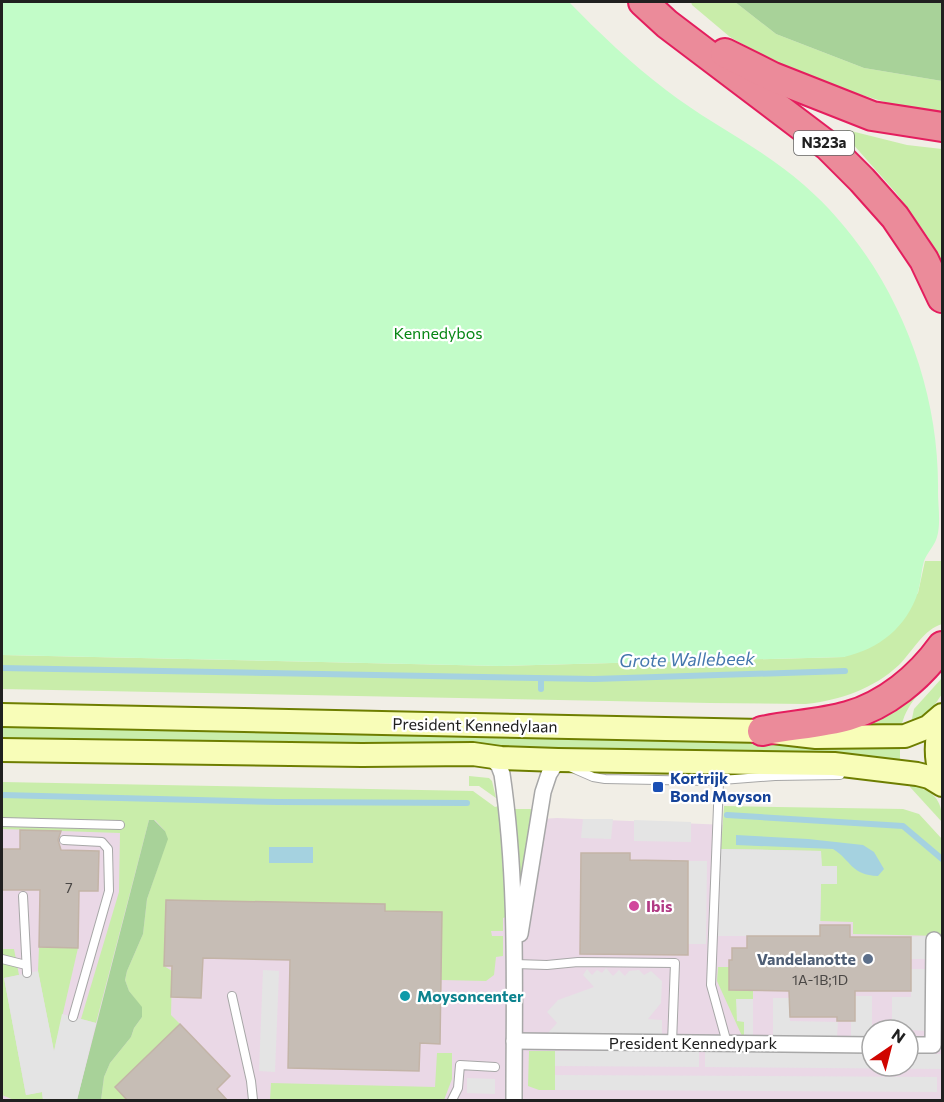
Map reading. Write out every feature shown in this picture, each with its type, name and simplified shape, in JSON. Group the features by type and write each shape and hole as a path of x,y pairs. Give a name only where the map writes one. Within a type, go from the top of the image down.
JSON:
{"highway":[{"path":"643,2 667,24 773,77 872,116 942,127"},
{"name":"N323a","path":"667,24 828,146 895,217 924,260 942,298"},
{"path":"762,731 832,720 867,709 908,684 934,658 942,646"}],"main road":[{"name":"President Kennedylaan","path":"2,715 762,731 816,737 905,736 928,727 942,715"},
{"path":"942,721 937,742 942,778"},
{"name":"President Kennedylaan","path":"2,750 362,755 473,754 558,760 834,764 929,777 942,785"}],"street":[{"path":"491,757 499,766 508,828 515,964 514,1101"},
{"path":"515,964 543,792 549,774 558,760"},
{"path":"920,1045 933,1045 934,940"},
{"name":"President Kennedypark","path":"514,1041 860,1045"}],"lane":[{"path":"558,760 581,772 605,779 719,781 775,776 905,773"},
{"path":"719,781 711,985 727,1043"},
{"path":"2,822 120,825"},
{"path":"64,840 102,842 108,849 109,891 73,1017"},
{"path":"2,959 27,969 23,896"},
{"path":"515,964 675,963 672,1043"},
{"path":"232,996 251,1081 253,1101"},
{"path":"452,1101 458,1088 460,1065 495,1067"}],"shaded area":[{"path":"2,805 490,822 557,818 901,832 942,868 942,1100 2,1100"},
{"path":"583,819 613,819 611,839 581,838"},
{"path":"634,820 691,822 691,842 634,841"},
{"path":"721,849 821,851 822,866 837,866 837,884 821,884 820,936 718,936"},
{"path":"688,861 707,861 706,944 688,944"},
{"path":"926,936 926,959 911,959 911,937"},
{"path":"606,968 613,976 619,970 625,976 629,971 639,970 644,975 651,971 662,981 661,1003 648,1019 662,1020 662,1034 547,1034 557,1023 547,1012 558,1000 594,987 583,975 587,969 592,975 597,970 602,973"},
{"path":"911,969 926,969 926,1031 920,1031 920,1018 892,1018 892,997 911,997"},
{"path":"263,970 279,971 275,1072 259,1071"},
{"path":"38,971 54,1051 62,1014 96,1023 77,1100 43,1100 42,1092 26,1095 4,978"},
{"path":"855,996 872,996 872,1018 860,1018 860,1037 851,1037 851,1021 855,1021"},
{"path":"773,998 789,998 790,1021 838,1022 837,1037 773,1036"},
{"path":"736,999 753,999 753,1036 744,1036 744,1022 737,1021"},
{"path":"555,1051 699,1051 699,1067 555,1066"},
{"path":"705,1051 860,1053 860,1068 705,1067"},
{"path":"920,1054 942,1054 942,1069 920,1069"},
{"path":"555,1075 937,1077 937,1092 555,1090"},
{"path":"467,1078 495,1079 495,1094 467,1093"}],"green space":[{"name":"Kennedybos","path":"2,2 569,2 616,48 666,90 771,159 804,185 835,215 862,249 885,285 904,324 919,365 930,407 936,449 938,532 935,543 924,561 918,592 907,616 890,635 880,642 844,657 500,666 2,655"},
{"path":"691,2 735,2 776,34 864,68 942,81 942,113 901,107 836,87 767,58 730,37"},
{"path":"735,2 942,2 942,81 864,68 776,34"},
{"path":"847,130 907,145 942,149 942,262 928,237 897,194 844,134"},
{"path":"925,561 942,561 942,624 930,631 899,665 878,681 832,700 806,704 2,689 2,655 500,666 844,657 918,593"},
{"path":"942,657 942,670 911,704 901,730 805,728"},
{"path":"942,678 942,694 927,716 910,728 914,709"},
{"path":"2,726 900,745 900,762 472,748 2,739"},
{"path":"469,776 489,778 492,781 496,798 479,786 469,786"},
{"path":"2,782 473,791 495,807 499,806 506,917 503,918 503,931 491,931 492,936 503,936 503,956 496,957 494,975 486,981 441,980 442,912 385,911 385,904 166,900 164,966 172,971 171,1015 180,1024 116,1086 129,1100 101,1100 104,1077 110,1063 131,1037 142,1017 141,1007 129,991 125,980 143,934 147,899 164,849 165,831 155,820 149,820 96,1023 81,1019 119,892 120,833 2,829"},
{"path":"910,785 924,789 935,797 941,808 942,822 910,787"},
{"path":"724,806 903,809 919,814 942,839 942,976 941,936 853,934 853,922 820,921 821,884 837,884 821,866 821,851 721,849"},
{"path":"513,809 533,811 524,877 519,877"},
{"path":"149,820 154,820 165,831 168,839 147,899 143,934 125,980 129,991 142,1007 142,1017 131,1037 110,1063 104,1077 101,1100 77,1100"},
{"path":"39,947 78,948 54,1052 38,971"},
{"path":"2,949 14,949 19,975 4,978 26,1095 42,1092 43,1100 14,1100 2,1095"},
{"path":"718,967 729,967 729,990 753,991 753,999 737,999 737,1021 744,1021 744,1036 717,981"},
{"path":"529,1051 555,1051 555,1090 539,1090 528,1086"},
{"path":"437,1053 452,1053 452,1079 444,1100 270,1100 271,1083 435,1087"}],"water":[{"path":"736,835 863,845 874,852 884,869 878,876 862,873 833,849 736,845"},
{"path":"269,847 313,847 313,863 269,863"}],"building":[{"path":"20,830 61,831 58,840 61,850 99,851 98,891 79,891 78,948 39,947 40,890 2,890 2,849 20,849"},
{"path":"581,853 630,853 630,860 688,861 688,955 580,954"},
{"name":"Moysoncenter","path":"166,900 385,904 385,911 442,912 440,1044 420,1043 419,1071 288,1068 290,960 203,958 201,998 171,997 172,966 164,966"},
{"path":"820,925 850,925 850,937 911,937 911,991 855,991 855,1021 837,1021 837,1017 790,1017 789,991 729,990 729,960 732,960 732,948 747,948 747,936 820,936"},
{"path":"180,1024 230,1076 217,1089 228,1101 128,1101 115,1087"}],"waterway":[{"path":"2,668 594,679 845,671"},
{"name":"Grote Wallebeek","path":"541,679 541,689"},
{"path":"2,795 278,802 467,803"},
{"path":"727,815 903,826 942,859"}],"place":[{"name":"Kortrijk Bond Moyson","path":"658,787"},
{"name":"Ibis","path":"634,906"},
{"name":"Vandelanotte","path":"868,959"},
{"name":"Moysoncenter","path":"405,996"}]}
